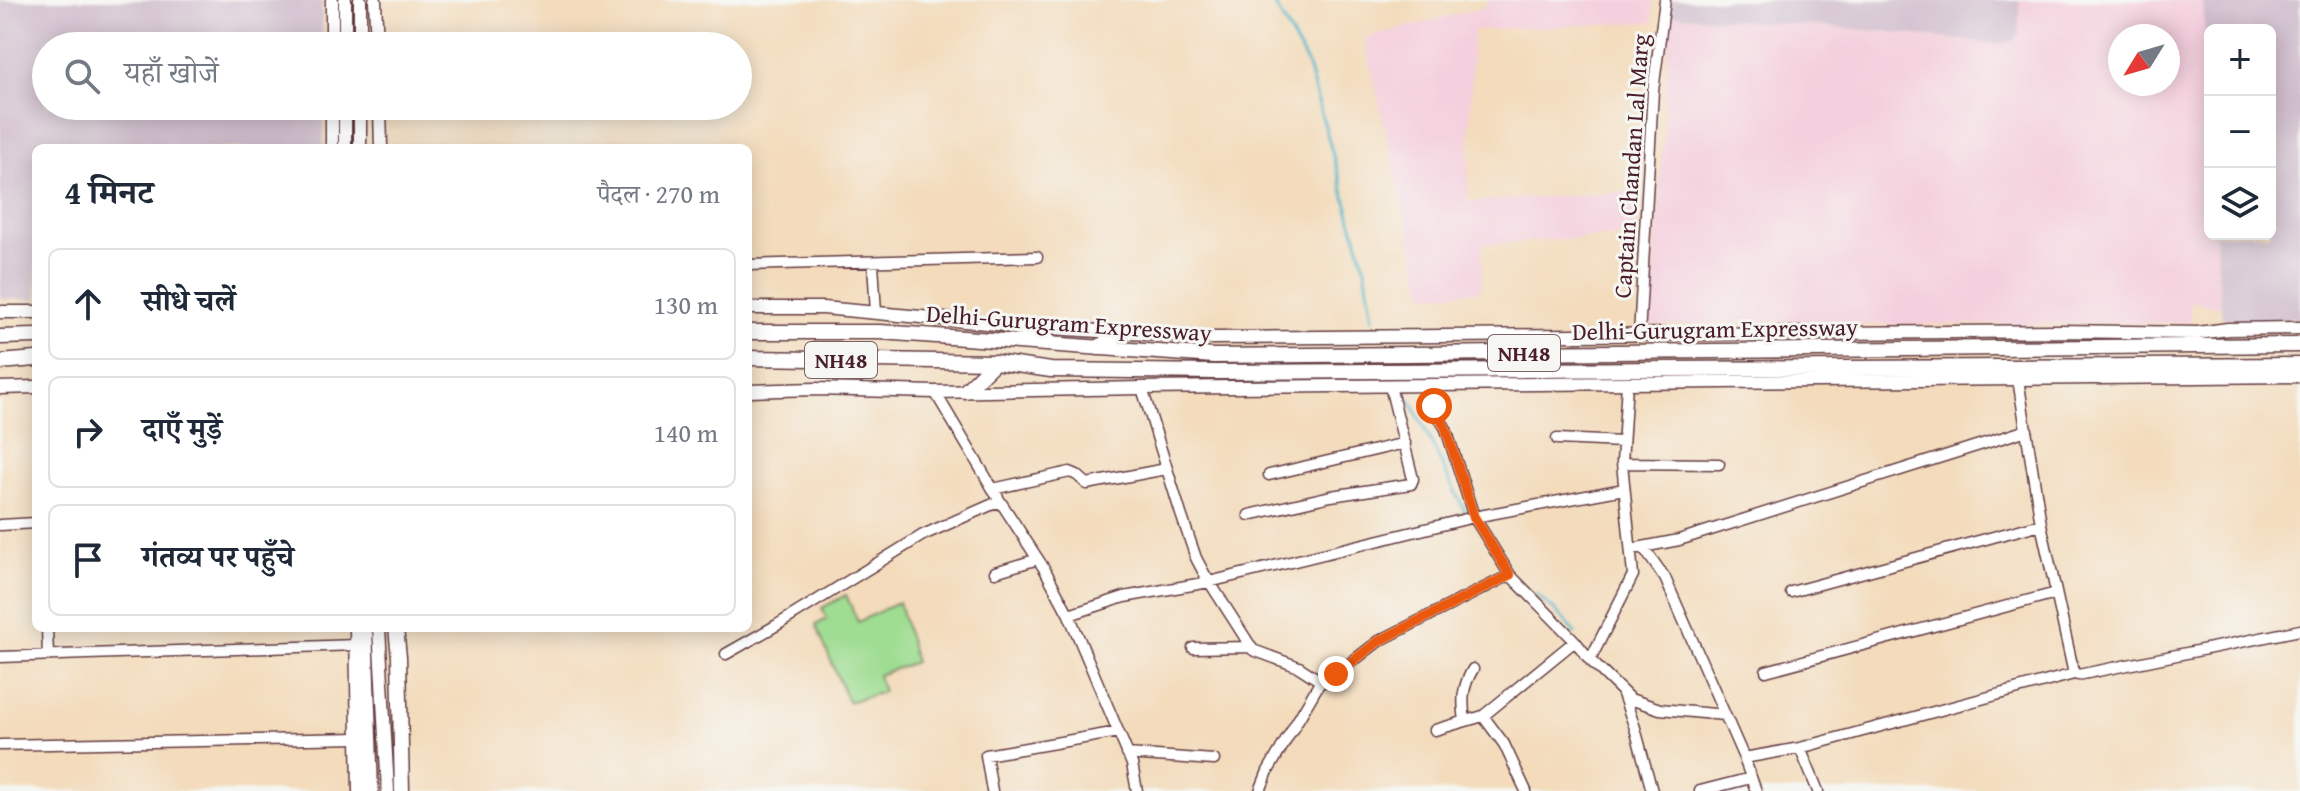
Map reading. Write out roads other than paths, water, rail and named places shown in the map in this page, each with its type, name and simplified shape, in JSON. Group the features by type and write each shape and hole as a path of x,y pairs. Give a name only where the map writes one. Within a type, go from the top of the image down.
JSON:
{"highway":[{"path":"1019,326 1055,345"},
{"name":"Delhi-Gurugram Expressway","path":"752,332 880,332 1214,356 2300,345"},
{"path":"1097,348 1120,333"},
{"path":"0,337 32,336"},
{"name":"Delhi-Gurugram Expressway","path":"752,358 995,362 1051,370 1460,378 2300,365"},
{"path":"0,362 32,359"},
{"path":"965,391 995,362"},
{"path":"357,632 360,791"},
{"path":"396,632 402,791"}],"main road":[{"path":"332,0 332,32"},
{"path":"345,0 345,32"},
{"path":"360,0 360,32"},
{"path":"375,0 376,32"},
{"path":"332,120 332,144"},
{"path":"345,120 345,144"},
{"path":"360,120 360,144"},
{"path":"380,120 381,144"},
{"path":"752,308 823,308 1019,326 1212,338 2059,331 2198,333 2228,329 2300,328"},
{"path":"0,312 32,312"},
{"path":"752,391 935,392 1434,386 1460,378 1627,383 2300,376"},
{"path":"0,388 32,387"},
{"path":"366,632 372,791"},
{"path":"379,632 388,791"}],"street":[{"name":"Captain Chandan Lal Marg","path":"1639,336 1653,91 1665,0"},
{"path":"752,265 1037,257"},
{"path":"873,263 876,313"},
{"path":"2018,379 2041,524 2074,674"},
{"path":"1590,660 1619,600 1632,581 1638,548 1624,489 1622,463 1627,383"},
{"path":"1249,515 1331,496 1410,485 1413,479 1390,386"},
{"path":"1434,386 1434,409 1446,429 1474,517 1510,575 1623,694 1660,709 1725,715"},
{"path":"1142,388 1196,558 1250,647"},
{"path":"935,392 1069,615 1127,754 1137,791"},
{"path":"1638,548 1679,540 2027,430"},
{"path":"1557,439 1623,442"},
{"path":"1269,475 1405,443"},
{"path":"1622,463 1719,464"},
{"path":"993,489 1070,472 1087,484 1166,469"},
{"path":"1069,615 1124,597 1209,582 1474,517 1624,489"},
{"path":"726,654 923,535 1000,501"},
{"path":"0,525 32,523"},
{"path":"1791,592 2041,524"},
{"path":"1638,548 1665,578 1756,791"},
{"path":"995,572 1038,559"},
{"path":"1260,791 1268,771 1322,682 1379,641 1510,575"},
{"path":"1766,671 2056,593"},
{"path":"1744,758 1800,748 2074,674 2300,630"},
{"path":"47,632 48,655"},
{"path":"1435,730 1483,716 1575,641"},
{"path":"0,657 357,645"},
{"path":"1193,648 1250,647 1299,667 1322,682"},
{"path":"1465,721 1462,694 1473,669"},
{"path":"1623,694 1652,791"},
{"path":"1483,716 1504,744 1526,791"},
{"path":"992,791 986,755 1118,732"},
{"path":"0,745 359,738"},
{"path":"1800,748 1818,791"},
{"path":"1127,754 1214,760"},
{"path":"1700,791 1751,778"}],"waterway":[{"path":"1272,0 1307,63 1365,268 1373,319"},
{"path":"1411,401 1467,516"},
{"path":"1536,594 1563,618 1575,634"}]}
